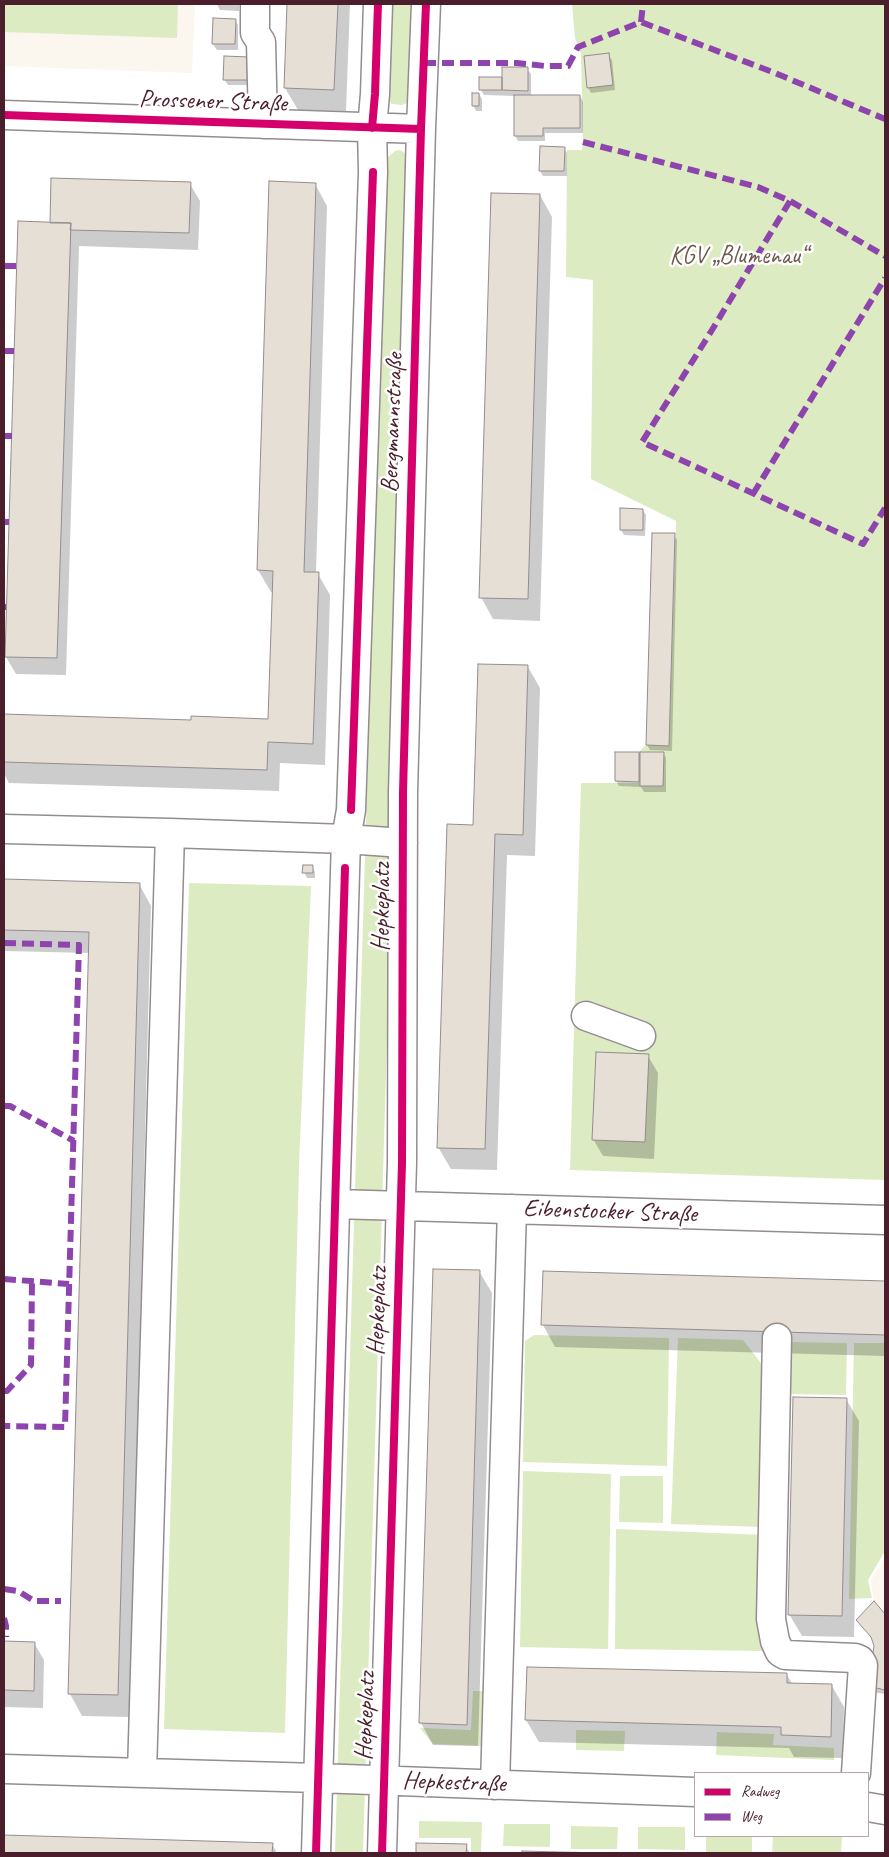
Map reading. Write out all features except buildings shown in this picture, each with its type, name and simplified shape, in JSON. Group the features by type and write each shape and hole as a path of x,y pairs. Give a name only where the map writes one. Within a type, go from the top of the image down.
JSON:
{"street":[{"path":"255,4 255,34 261,42 263,124"},
{"name":"Bergmannstraße","path":"346,839 351,810 372,182 372,128 378,4"},
{"name":"Bergmannstraße","path":"402,843 426,4"},
{"name":"Prossener Straße","path":"4,116 421,129"},
{"name":"Hepkeplatz","path":"4,829 346,839 402,843 401,1206 382,1853"},
{"path":"142,1773 170,833"},
{"name":"Hepkeplatz","path":"316,1853 346,839"},
{"path":"586,1016 641,1036"},
{"name":"Eibenstocker Straße","path":"335,1204 885,1220"},
{"path":"495,1784 512,1209"},
{"path":"777,1338 772,1619 775,1641 780,1652 785,1655 855,1658 863,1664 856,1772"},
{"name":"Hepkestraße","path":"4,1769 694,1792"},
{"path":"869,1807 885,1810"}],"shaded area":[{"path":"4,4 195,4 192,73 4,66"},
{"path":"885,1558 885,1614 874,1601 871,1580"}],"green space":[{"path":"4,4 178,4 177,38 4,32"},
{"path":"387,4 417,4 409,102 402,105 392,104 387,99"},
{"name":"KGV „Blumenau“","path":"572,4 885,4 885,1180 570,1170 581,783 639,783 639,752 646,745 669,745 676,521 591,479 593,280 566,277 567,150 582,150 583,142 581,54 575,38"},
{"path":"400,150 413,158 363,1853 335,1853 386,159 395,151"},
{"path":"189,883 311,886 299,1165 285,1733 164,1729"},
{"path":"534,1335 669,1338 667,1466 523,1462 525,1341"},
{"path":"678,1338 743,1340 767,1371 764,1527 671,1524"},
{"path":"785,1342 847,1343 846,1395 789,1394"},
{"path":"854,1343 885,1343 885,1551 868,1580 872,1598 849,1599"},
{"path":"523,1471 611,1474 608,1649 520,1647"},
{"path":"620,1476 663,1476 663,1523 619,1522"},
{"path":"616,1529 764,1535 763,1651 615,1649"},
{"path":"473,1691 488,1691 486,1746 433,1744 420,1728 471,1730"},
{"path":"576,1730 625,1731 624,1751 576,1750"},
{"path":"717,1732 774,1734 773,1745 834,1748 834,1760 716,1755"},
{"path":"419,1821 482,1822 481,1853 471,1853 471,1838 419,1838"},
{"path":"504,1824 550,1824 550,1847 503,1846"},
{"path":"571,1826 618,1827 617,1849 571,1849"},
{"path":"638,1827 685,1827 685,1850 638,1849"},
{"path":"706,1837 752,1837 752,1853 706,1852"},
{"path":"773,1837 842,1837 841,1853 772,1853"}],"marked path":[{"path":"641,22 643,4"},
{"path":"424,63 517,63 568,66 578,47 641,22 775,73 885,119"},
{"path":"583,142 758,187 790,201 885,256"},
{"path":"790,201 642,442 863,544 885,508"},
{"path":"4,266 17,266"},
{"path":"753,494 885,278"},
{"path":"4,351 14,351"},
{"path":"4,436 12,436"},
{"path":"4,522 9,522"},
{"path":"4,943 79,945 65,1427 4,1426"},
{"path":"4,1106 10,1106 74,1141"},
{"path":"4,1279 69,1284"},
{"path":"4,1391 7,1391 31,1365 32,1282"},
{"path":"4,1589 18,1591 34,1601 61,1601"},
{"path":"4,1618 6,1637"}],"cycle path":[{"path":"372,128 378,4"},
{"path":"382,1853 402,1163 403,792 426,4"},
{"path":"4,115 421,129"},
{"path":"351,810 373,172"},
{"path":"316,1853 345,868"}]}
